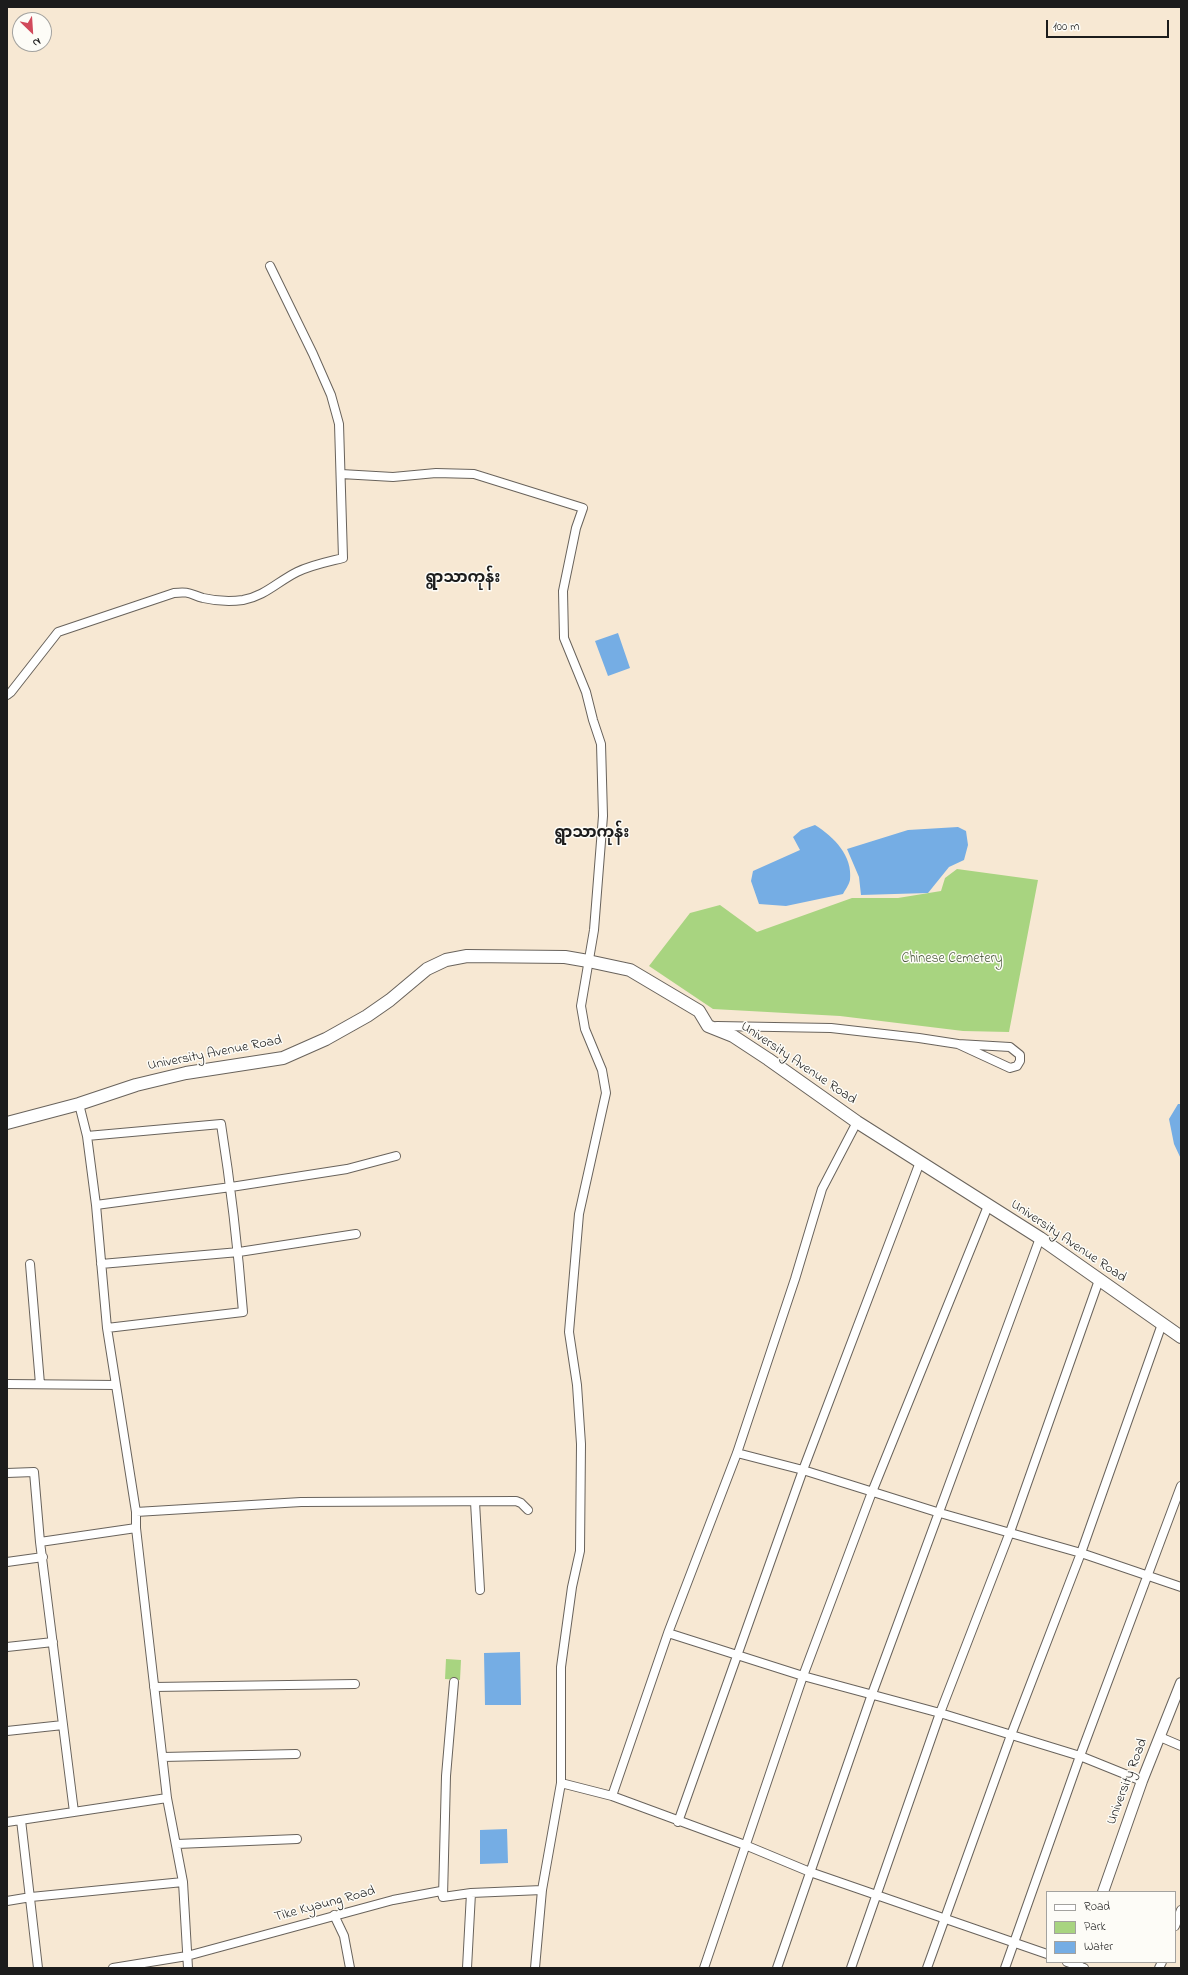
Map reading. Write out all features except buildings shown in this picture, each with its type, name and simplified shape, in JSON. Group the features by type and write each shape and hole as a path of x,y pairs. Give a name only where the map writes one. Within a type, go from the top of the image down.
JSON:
{"main road":[{"name":"University Avenue Road","path":"7,1123 79,1104 136,1085 186,1073 283,1058 326,1039 368,1016 427,969 446,960 467,956 564,957 588,961 630,970 699,1011 708,1026 733,1036 756,1051 857,1122 1040,1238 1181,1337"}],"street":[{"path":"7,695 11,692 58,632 122,612 153,599 186,591 202,597 222,601 243,600 267,592 295,573 312,565 343,558 339,424 331,395 313,354 270,266"},
{"path":"341,474 393,477 436,473 474,474 583,508 576,528 563,591 564,638 586,692 592,720 601,744 604,816 594,930 581,1006 585,1028 602,1070 606,1093 579,1214 569,1332 577,1384 581,1444 580,1551 572,1587 561,1667 561,1783 542,1890 535,1968"},
{"path":"708,1026 831,1028 958,1044 1010,1047 1020,1055 1020,1061 1017,1066 1010,1068 958,1044"},
{"path":"79,1104 86,1136 96,1205 107,1328 136,1512 136,1528 167,1798 177,1844 183,1882 188,1968"},
{"path":"612,1796 668,1633 737,1453 795,1279 822,1189 857,1122"},
{"path":"86,1136 221,1124 231,1188 243,1312 107,1328"},
{"path":"96,1205 231,1188 347,1169 396,1156"},
{"path":"678,1822 738,1657 803,1470 920,1162"},
{"path":"704,1968 803,1676 872,1492 988,1206"},
{"path":"101,1264 238,1252 356,1234"},
{"path":"777,1968 872,1694 940,1513 1040,1238"},
{"path":"30,1264 40,1384"},
{"path":"851,1968 940,1712 1010,1532 1099,1280"},
{"path":"927,1968 1011,1735 1081,1553 1162,1324"},
{"path":"7,1384 116,1385"},
{"path":"737,1453 803,1470 940,1513 1081,1553 1147,1574 1181,1587"},
{"path":"7,1473 34,1472 40,1542 74,1812"},
{"path":"1005,1968 1080,1756 1181,1486"},
{"path":"136,1512 301,1502 516,1501 522,1503 528,1510"},
{"path":"475,1502 480,1590"},
{"path":"40,1542 136,1528"},
{"path":"7,1562 43,1557"},
{"path":"668,1633 738,1657 803,1676 940,1712 1080,1756 1142,1781"},
{"path":"7,1647 53,1642"},
{"path":"443,1897 446,1776 454,1682"},
{"name":"University Road","path":"1103,1891 1142,1781 1181,1683"},
{"path":"154,1687 355,1684"},
{"path":"7,1731 62,1725"},
{"path":"1160,1737 1181,1746"},
{"path":"163,1757 296,1754"},
{"path":"561,1783 612,1796 678,1822 745,1845 810,1872 1046,1954"},
{"path":"7,1822 167,1798"},
{"path":"21,1820 38,1968"},
{"path":"177,1844 297,1839"},
{"path":"7,1901 31,1897 183,1882"},
{"name":"Tike Kyaung Road","path":"113,1968 187,1956 334,1915 393,1900 441,1891 443,1897 471,1893 542,1890"},
{"path":"467,1968 471,1893"},
{"path":"1176,1923 1181,1910"},
{"path":"334,1915 344,1936 350,1968"}],"green space":[{"name":"Chinese Cemetery","path":"957,869 1038,880 1009,1032 963,1031 840,1016 713,1009 649,966 690,913 720,905 757,932 852,898 898,898 941,891 945,878"},
{"path":"446,1659 461,1660 460,1680 445,1679"}],"water":[{"path":"618,633 630,668 608,676 595,641"},
{"path":"815,825 835,841 845,855 850,871 850,880 843,894 786,906 759,904 751,881 753,871 800,850 793,837 801,830"},
{"path":"958,827 966,831 968,845 964,860 949,867 928,893 861,895 859,877 847,849 908,830"},
{"path":"1178,1104 1181,1104 1181,1159 1174,1144 1169,1119"},
{"path":"520,1652 521,1705 485,1705 484,1653"},
{"path":"507,1829 508,1863 480,1864 480,1830"}],"district":[{"name":"ရွာသာကုန်း","path":"463,579"},
{"name":"ရွာသာကုန်း","path":"592,834"}]}
